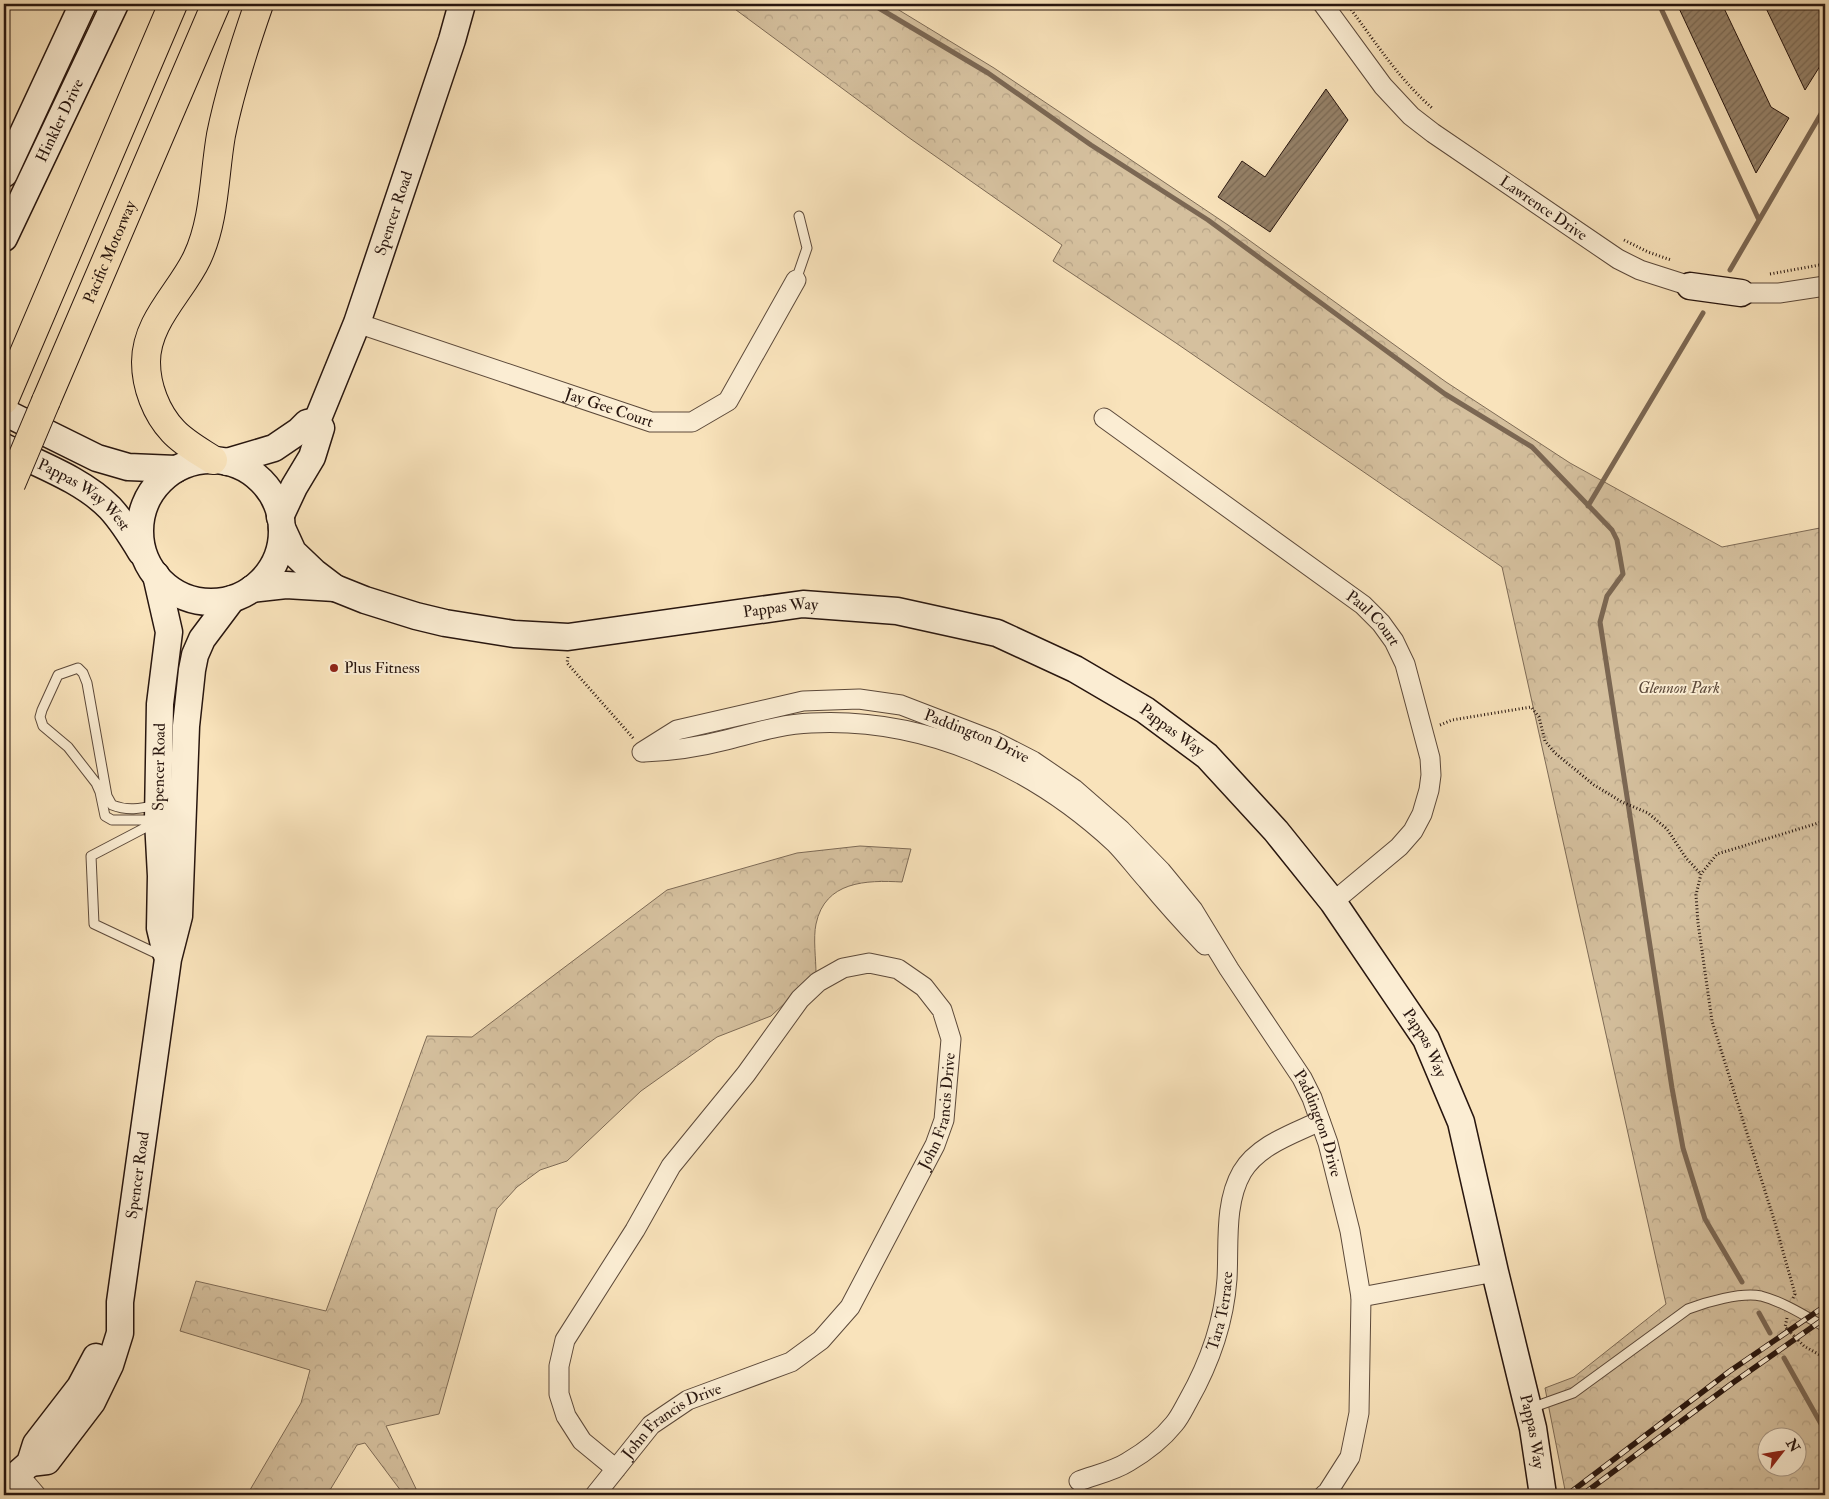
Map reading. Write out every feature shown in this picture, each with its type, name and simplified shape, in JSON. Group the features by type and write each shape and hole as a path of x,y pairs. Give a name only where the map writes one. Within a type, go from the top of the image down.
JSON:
{"highway":[{"path":"8,390 173,4"},
{"name":"Pacific Motorway","path":"7,491 216,4"},
{"path":"220,461 192,447 173,431 152,398 146,361 149,339 157,322 198,257 205,236 212,205 221,135 236,77 259,4"}],"street":[{"name":"Hinkler Drive","path":"4,174 83,4"},
{"name":"Hinkler Drive","path":"4,238 115,4"},
{"name":"Spencer Road","path":"281,523 294,487 312,457 321,428 317,421 357,323 452,40 462,4"},
{"name":"Lawrence Drive","path":"1323,4 1383,86 1412,116 1432,133 1618,258 1640,270 1690,286 1741,293 1779,293 1825,286"},
{"path":"4,196 29,185"},
{"name":"Jay Gee Court","path":"357,323 651,422 692,422 728,401 796,280"},
{"name":"Pappas Way West","path":"4,412 97,458 128,467 176,469"},
{"name":"Paul Court","path":"1104,418 1363,605 1381,623 1394,642 1405,664 1430,758 1429,790 1422,814 1412,831 1399,846 1333,902"},
{"path":"220,461 245,469 262,482 273,498 281,523 279,552 268,573 242,594 211,602 191,599 171,590 151,568 141,541 141,520 147,499 159,482 176,469 194,462 220,461 274,448 299,431 307,422 317,421"},
{"name":"Pappas Way West","path":"4,447 94,493 111,508 151,568"},
{"name":"Pappas Way","path":"281,523 293,552 314,572 335,588 365,600 416,616 445,623 514,634 568,637 803,604 897,611 997,633 1075,670 1145,710 1207,756 1276,831 1333,902 1426,1039 1461,1122 1533,1428 1543,1495"},
{"name":"Spencer Road","path":"151,568 169,632 160,704 159,813 160,928 168,959"},
{"name":"Pappas Way","path":"242,594 286,585 335,588"},
{"name":"Spencer Road","path":"17,1475 36,1444 80,1386 94,1378 99,1352 120,1302 168,959 179,916 186,726 195,655 213,624 242,594"},
{"name":"Paddington Drive","path":"642,752 677,730 803,702 860,700 902,706 992,740 1033,761 1074,789 1121,830 1161,871 1193,910 1229,969 1302,1078 1312,1098 1328,1143 1350,1231 1360,1297 1359,1412 1350,1457 1328,1493 1324,1495"},
{"name":"Paddington Drive","path":"642,752 667,751 723,741 788,724 853,722 900,728 986,755 1032,780 1082,814 1109,839 1178,917 1229,969"},
{"path":"159,813 184,821"},
{"name":"John Francis Drive","path":"595,1495 616,1469 651,1424 688,1400 791,1362 821,1340 850,1307 936,1145 944,1120 951,1039 942,1010 924,987 898,969 868,963 843,968 818,982 800,999 746,1074 671,1166 635,1230 565,1340 559,1366 559,1394 566,1416 582,1441 616,1469"},
{"name":"Tara Terrace","path":"1079,1481 1126,1464 1152,1447 1175,1423 1198,1384 1212,1350 1223,1308 1227,1280 1228,1218 1242,1172 1254,1157 1272,1144 1320,1121"},
{"path":"1360,1297 1495,1272"},
{"path":"17,1475 36,1495"}],"lane":[{"path":"796,280 807,248 799,216"},
{"path":"78,668 83,673 87,683 107,796 112,805 121,809 159,813 112,820 105,816 96,783 68,747 42,726 40,717 42,710 58,675 78,668"},
{"path":"159,813 91,856 92,908 94,924 168,959"},
{"path":"1528,1409 1573,1393 1688,1309 1708,1301 1760,1296 1790,1308 1825,1327"}],"path":[{"path":"1348,4 1392,66 1435,110"},
{"path":"1619,237 1648,252 1677,262"},
{"path":"1766,275 1825,264"},
{"path":"568,637 568,663 634,739 642,752"},
{"path":"1442,733 1440,724 1452,720 1531,707 1539,717 1545,741 1555,753 1594,785 1622,802 1648,813 1667,829 1686,858 1701,874"},
{"path":"1825,821 1717,854 1701,874 1696,895 1698,923 1712,1021 1795,1294 1784,1327 1804,1346 1825,1358"}],"green space":[{"name":"Glennon Park","path":"728,4 889,4 994,68 1228,225 1446,382 1570,463 1722,547 1825,527 1825,1495 1566,1495 1545,1388 1574,1377 1666,1304 1502,567 1176,343 1053,261 1062,245 908,137"},
{"path":"860,846 911,849 902,882 861,883 838,891 828,899 821,910 815,930 816,974 771,1016 717,1037 641,1091 567,1161 540,1170 517,1187 497,1209 439,1414 386,1426 419,1495 404,1495 365,1443 357,1445 327,1495 247,1495 301,1403 310,1370 180,1331 196,1281 326,1311 427,1036 472,1037 667,890 797,853"}],"building":[{"path":"1677,4 1722,4 1771,107 1789,118 1756,173"},
{"path":"1764,4 1825,4 1825,58 1805,90"},
{"path":"1326,89 1348,120 1270,232 1218,197 1242,161 1265,177"}],"waterway":[{"path":"872,4 988,73 1091,145 1208,220 1445,394 1532,447 1612,530 1617,540 1623,574 1607,596 1600,622 1672,1088 1683,1148 1705,1219 1742,1282"},
{"path":"1659,4 1759,220"},
{"path":"1730,270 1825,107"},
{"path":"1588,506 1703,313"},
{"path":"1759,1313 1770,1333"},
{"path":"1784,1358 1825,1431"}],"railway":[{"path":"1567,1495 1730,1371 1825,1306"},
{"path":"1582,1495 1734,1382 1825,1318"}],"place":[{"name":"Plus Fitness","path":"334,668"}]}
